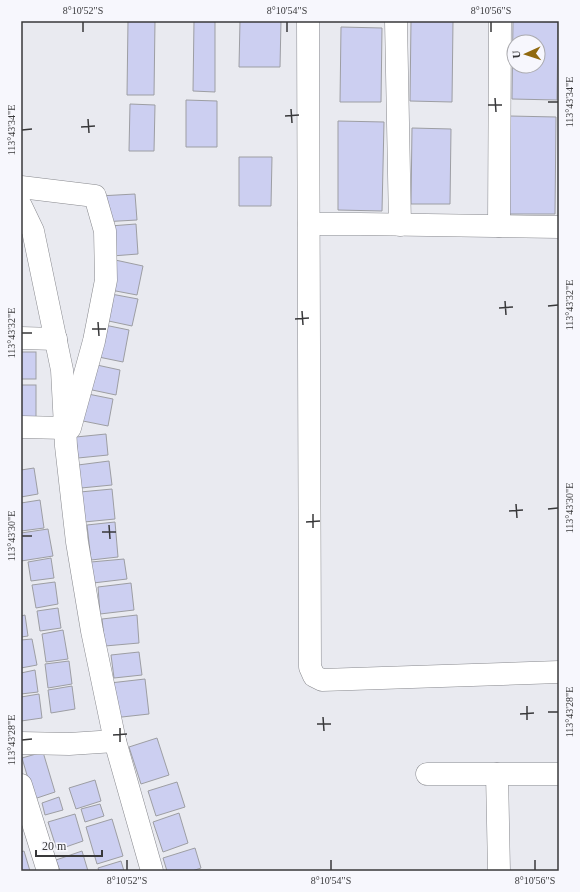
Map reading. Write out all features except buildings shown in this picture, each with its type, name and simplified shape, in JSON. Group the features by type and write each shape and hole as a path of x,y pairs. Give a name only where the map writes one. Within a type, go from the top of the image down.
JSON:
{"street":[{"path":"308,21 310,667 314,676 322,680 559,672"},
{"path":"396,21 400,225"},
{"path":"498,226 500,21"},
{"path":"21,187 95,196 105,230 106,280 94,340 65,437"},
{"path":"21,206 56,339 62,370 65,437 78,550 92,631 115,741 152,871"},
{"path":"309,224 559,227"},
{"path":"21,338 56,339"},
{"path":"21,427 65,437"},
{"path":"21,743 69,744 115,741"},
{"path":"427,774 559,774"},
{"path":"497,774 498,871"},
{"path":"21,785 48,871"}]}
